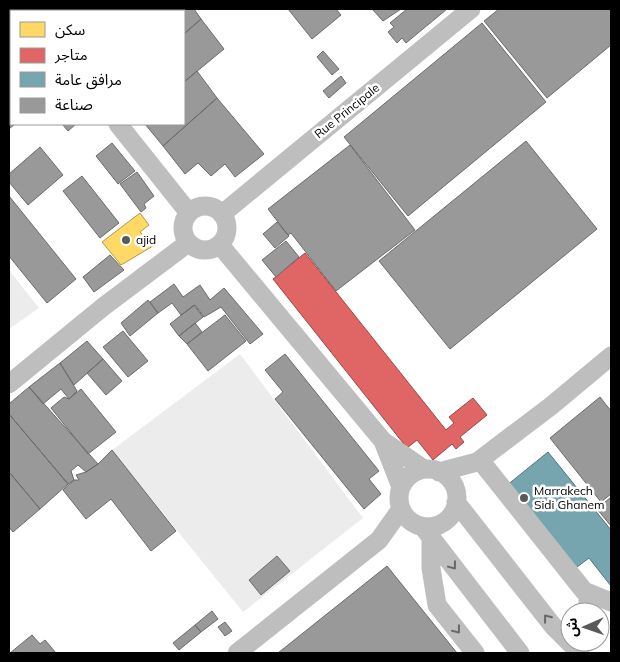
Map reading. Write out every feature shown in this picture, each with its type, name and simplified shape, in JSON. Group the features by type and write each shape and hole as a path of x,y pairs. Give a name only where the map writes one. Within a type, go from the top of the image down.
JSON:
{"street":[{"name":"Rue Principale","path":"222,214 471,9"},
{"path":"119,125 189,213"},
{"path":"202,206 216,209 222,214 228,227 226,237 220,245 204,251 188,243 183,228 189,213 202,206"},
{"path":"9,384 103,307 188,243"},
{"path":"220,245 383,440 451,481 456,498 553,626 580,653"},
{"path":"379,540 424,530 445,522 454,510 456,498 478,461 551,406 611,356"},
{"path":"383,440 401,487"},
{"path":"478,461 410,475 401,487 399,494 401,509 404,516 424,530 520,653"},
{"path":"478,461 587,602"},
{"path":"237,653 379,540 401,509"},
{"path":"424,530 437,605 475,653"}],"shaded area":[{"path":"9,270 39,308 9,329"},
{"path":"240,354 363,518 243,612 112,450"}],"building: سكن":[{"name":"ajid","path":"140,213 149,225 140,232 153,246 121,265 102,242"}],"building: متاجر":[{"path":"305,253 446,430 454,423 449,417 473,398 487,415 460,437 464,442 456,449 452,444 433,460 417,440 407,448 273,279"}],"building: مرافق عامة":[{"path":"548,452 611,530 611,586 589,558 573,570 506,486"}],"building: صناعة":[{"path":"52,9 76,10 54,10"},
{"path":"97,9 156,9 154,10 95,10"},
{"path":"194,9 201,19 185,33 185,10 154,10"},
{"path":"288,9 336,9 341,15 312,39"},
{"path":"372,9 401,9 383,21"},
{"path":"407,9 447,9 406,43 402,38 397,43 388,32 394,27 390,23"},
{"path":"499,9 611,9 611,45 547,98 484,21"},
{"path":"9,10 10,35 9,36"},
{"path":"201,19 224,49 185,81 185,33"},
{"path":"482,23 546,102 408,216 344,137"},
{"path":"323,51 339,69 332,75 317,57"},
{"path":"197,71 217,98 163,146 146,125 185,125 185,81"},
{"path":"341,76 346,83 329,98 323,91"},
{"path":"9,84 10,125 14,125 9,129"},
{"path":"217,98 264,154 235,177 225,164 211,176 198,163 185,174 163,146"},
{"path":"63,125 75,125 68,131"},
{"path":"526,141 597,229 450,349 379,261"},
{"path":"112,143 135,171 118,184 96,156"},
{"path":"350,145 415,230 336,291 291,233 288,235 268,209"},
{"path":"40,147 63,175 28,205 9,182 9,174"},
{"path":"137,172 154,196 144,204 146,208 141,212 120,184"},
{"path":"82,176 119,223 100,238 63,191"},
{"path":"9,196 76,279 47,303 9,256"},
{"path":"277,222 289,236 275,248 263,234"},
{"path":"286,241 299,257 276,277 262,260"},
{"path":"110,255 124,270 94,292 83,277"},
{"path":"174,284 183,297 200,285 210,300 224,288 263,334 250,344 221,307 204,317 195,305 181,315 172,303 158,313 150,302"},
{"path":"148,300 158,313 130,336 121,323"},
{"path":"194,305 203,317 179,336 170,324"},
{"path":"225,315 246,341 208,371 187,344"},
{"path":"195,323 202,332 187,344 179,336"},
{"path":"123,331 148,361 128,377 103,347"},
{"path":"87,341 103,359 74,385 60,363"},
{"path":"285,354 379,471 369,479 381,494 364,509 275,399 283,392 265,370"},
{"path":"103,359 122,381 106,395 87,373"},
{"path":"60,363 77,391 69,399 61,389 43,404 29,387"},
{"path":"29,387 98,464 86,472 78,465 71,471 74,480 68,484 9,414 9,404"},
{"path":"81,389 116,432 88,454 51,408 64,397 69,399"},
{"path":"600,397 611,411 611,494 601,502 550,438"},
{"path":"9,414 68,484 40,509 9,472"},
{"path":"112,450 176,531 151,551 111,499 86,519 63,490 74,480 79,480 76,475 86,472 98,464"},
{"path":"9,472 40,509 13,532 9,527"},
{"path":"611,497 611,526 597,509"},
{"path":"277,556 290,571 261,595 249,580"},
{"path":"387,566 457,653 278,653"},
{"path":"212,611 218,619 201,632 195,625"},
{"path":"225,622 232,631 225,636 218,627"},
{"path":"195,625 201,632 179,650 173,643"},
{"path":"32,635 40,644 45,640 56,653 10,653"}],"place":[{"name":"ajid","path":"126,240"},
{"name":"Marrakech Sidi Ghanem","path":"524,498"}]}
